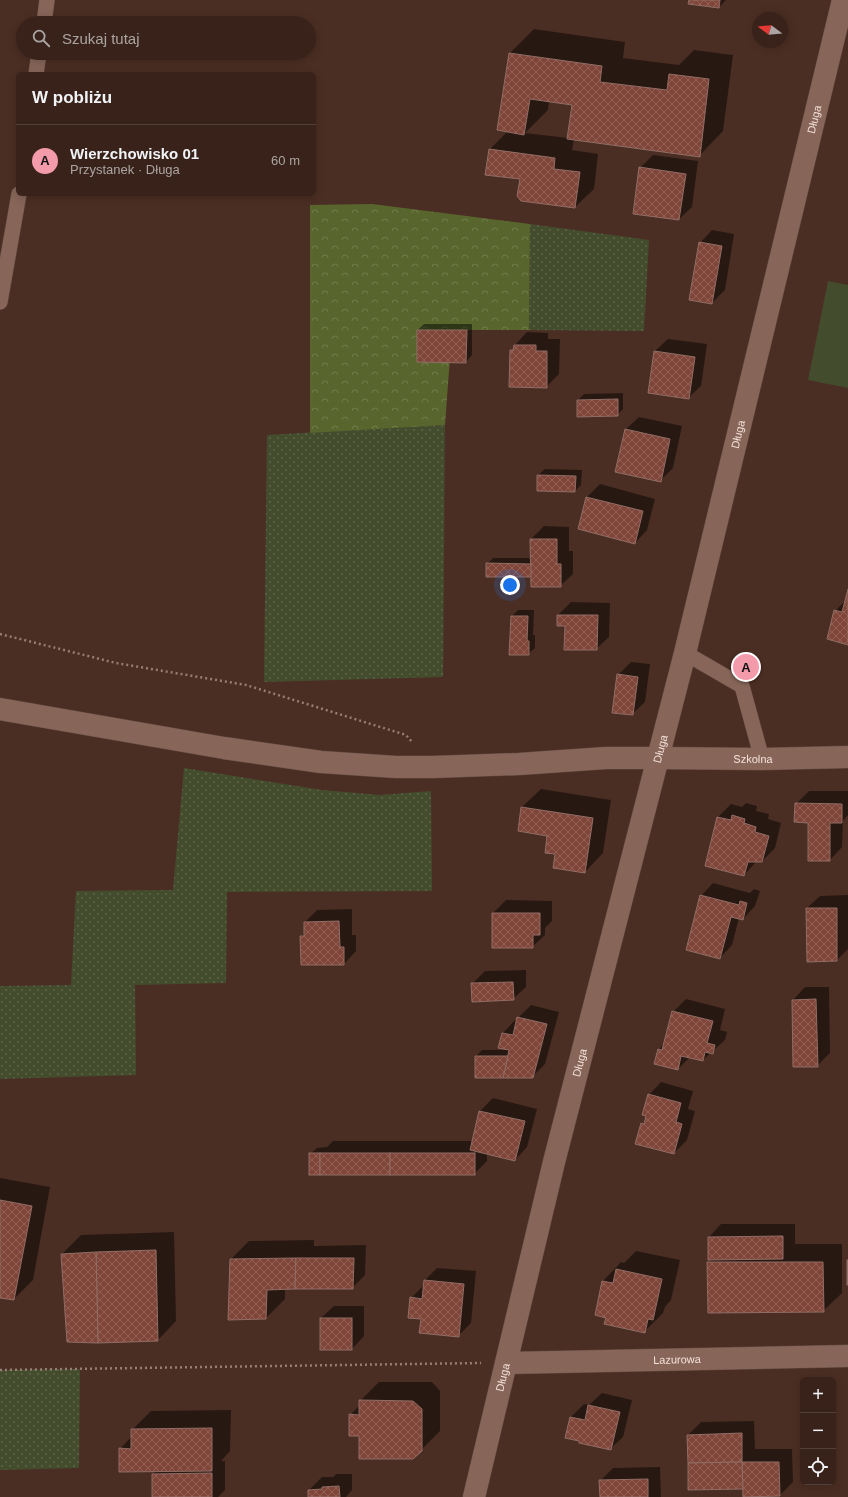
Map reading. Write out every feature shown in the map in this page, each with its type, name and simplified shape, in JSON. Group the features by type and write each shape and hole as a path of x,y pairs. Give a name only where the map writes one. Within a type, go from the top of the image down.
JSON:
{"street":[{"name":"Długa","path":"474,1497 554,1162 685,653 843,0"},
{"name":"Szkolna","path":"0,710 287,757 396,767 534,764 606,758 762,759 848,757"},
{"name":"Lazurowa","path":"506,1363 848,1356"}],"lane":[{"path":"45,16 47,0"},
{"path":"36,72 38,60"},
{"path":"0,302 19,196"},
{"path":"685,653 742,686 762,759"}],"path":[{"path":"0,634 116,664 253,687 406,735 433,767"},
{"path":"0,1370 506,1363"}],"green space":[{"path":"372,204 530,224 529,330 452,330 445,425 310,433 310,205"},
{"path":"530,224 649,240 644,331 529,330"},
{"path":"828,281 848,285 848,388 808,380"},
{"path":"445,425 443,677 264,682 267,435"},
{"path":"184,768 322,790 380,795 431,791 432,891 227,892 226,983 135,985 136,1075 0,1079 0,986 71,985 76,891 173,890"},
{"path":"80,1369 79,1468 0,1470 0,1370"}],"building":[{"path":"689,0 720,0 719,8 688,4"},
{"path":"509,53 602,66 600,82 667,90 669,74 709,79 700,157 567,139 572,105 530,99 524,135 497,130"},
{"path":"489,149 555,158 554,169 580,172 575,208 521,201 517,196 520,179 485,175"},
{"path":"639,167 686,174 679,220 633,214"},
{"path":"699,242 722,246 712,304 689,300"},
{"path":"417,330 467,330 466,363 417,362"},
{"path":"514,345 536,345 536,351 547,351 547,388 509,387 510,350 513,350"},
{"path":"654,351 695,357 689,399 648,393"},
{"path":"618,399 618,416 577,417 577,400"},
{"path":"625,429 670,439 661,482 615,472"},
{"path":"537,475 576,476 575,492 537,491"},
{"path":"586,497 643,511 635,544 578,529"},
{"path":"530,539 557,539 557,564 561,564 561,587 531,587"},
{"path":"486,563 531,564 531,577 486,577"},
{"path":"848,589 848,645 827,639 834,610 842,612"},
{"path":"557,615 598,615 597,650 564,650 565,626 557,626"},
{"path":"511,616 528,616 527,641 529,641 529,655 509,655"},
{"path":"617,674 638,677 633,715 612,713"},
{"path":"795,803 842,804 842,823 830,823 830,861 808,861 808,823 794,822"},
{"path":"521,807 593,818 585,873 553,868 555,854 545,853 547,836 518,831"},
{"path":"732,815 745,819 744,823 756,827 755,832 769,836 762,862 748,862 744,876 705,866 717,817 731,820"},
{"path":"700,895 739,905 740,901 747,903 743,920 731,917 720,959 686,950"},
{"path":"806,908 837,908 837,961 807,962"},
{"path":"492,913 540,913 540,935 533,935 533,948 492,948"},
{"path":"339,921 340,947 344,947 344,965 301,965 300,936 304,936 304,922"},
{"path":"513,982 514,1000 472,1002 471,983"},
{"path":"816,999 818,1067 793,1067 792,1000"},
{"path":"672,1011 713,1021 707,1043 715,1045 713,1054 705,1052 703,1061 681,1056 678,1070 654,1064 658,1049 662,1050"},
{"path":"517,1017 547,1024 533,1078 503,1078 509,1050 498,1048 502,1033 513,1035"},
{"path":"475,1056 508,1056 503,1078 475,1078"},
{"path":"648,1094 681,1103 676,1122 682,1124 674,1154 635,1144 641,1123 644,1124 646,1116 642,1115"},
{"path":"479,1111 525,1121 515,1161 470,1150"},
{"path":"309,1153 320,1153 320,1175 309,1175"},
{"path":"320,1153 390,1153 390,1175 320,1175"},
{"path":"390,1153 475,1153 475,1175 390,1175"},
{"path":"0,1200 32,1206 14,1300 0,1298"},
{"path":"783,1236 783,1259 708,1260 708,1237"},
{"path":"156,1250 158,1341 98,1343 96,1252"},
{"path":"96,1252 98,1343 67,1342 61,1254"},
{"path":"296,1258 295,1289 267,1290 266,1319 228,1320 230,1259"},
{"path":"296,1258 354,1258 353,1289 295,1289"},
{"path":"848,1260 848,1285 847,1285"},
{"path":"707,1262 823,1262 824,1312 708,1313"},
{"path":"616,1269 662,1279 653,1320 648,1319 645,1333 604,1324 606,1318 595,1315 602,1281 613,1283"},
{"path":"424,1280 464,1284 459,1337 419,1333 421,1319 408,1318 410,1297 422,1299"},
{"path":"320,1318 352,1318 352,1350 320,1350"},
{"path":"359,1400 413,1401 422,1409 422,1451 413,1459 359,1459 359,1436 349,1436 349,1414 359,1415"},
{"path":"588,1405 620,1412 611,1450 579,1443 579,1441 565,1438 570,1417 585,1420"},
{"path":"212,1428 212,1471 119,1472 119,1448 131,1449 131,1429"},
{"path":"742,1433 742,1462 688,1463 687,1435"},
{"path":"742,1462 779,1462 780,1496 743,1497"},
{"path":"742,1462 743,1489 688,1490 688,1463"},
{"path":"212,1473 212,1497 152,1497 152,1474"},
{"path":"648,1479 648,1497 600,1497 599,1480"},
{"path":"339,1486 340,1497 308,1497 308,1490"}],"place":[{"name":"Wierzchowisko 01","path":"746,667"}]}
